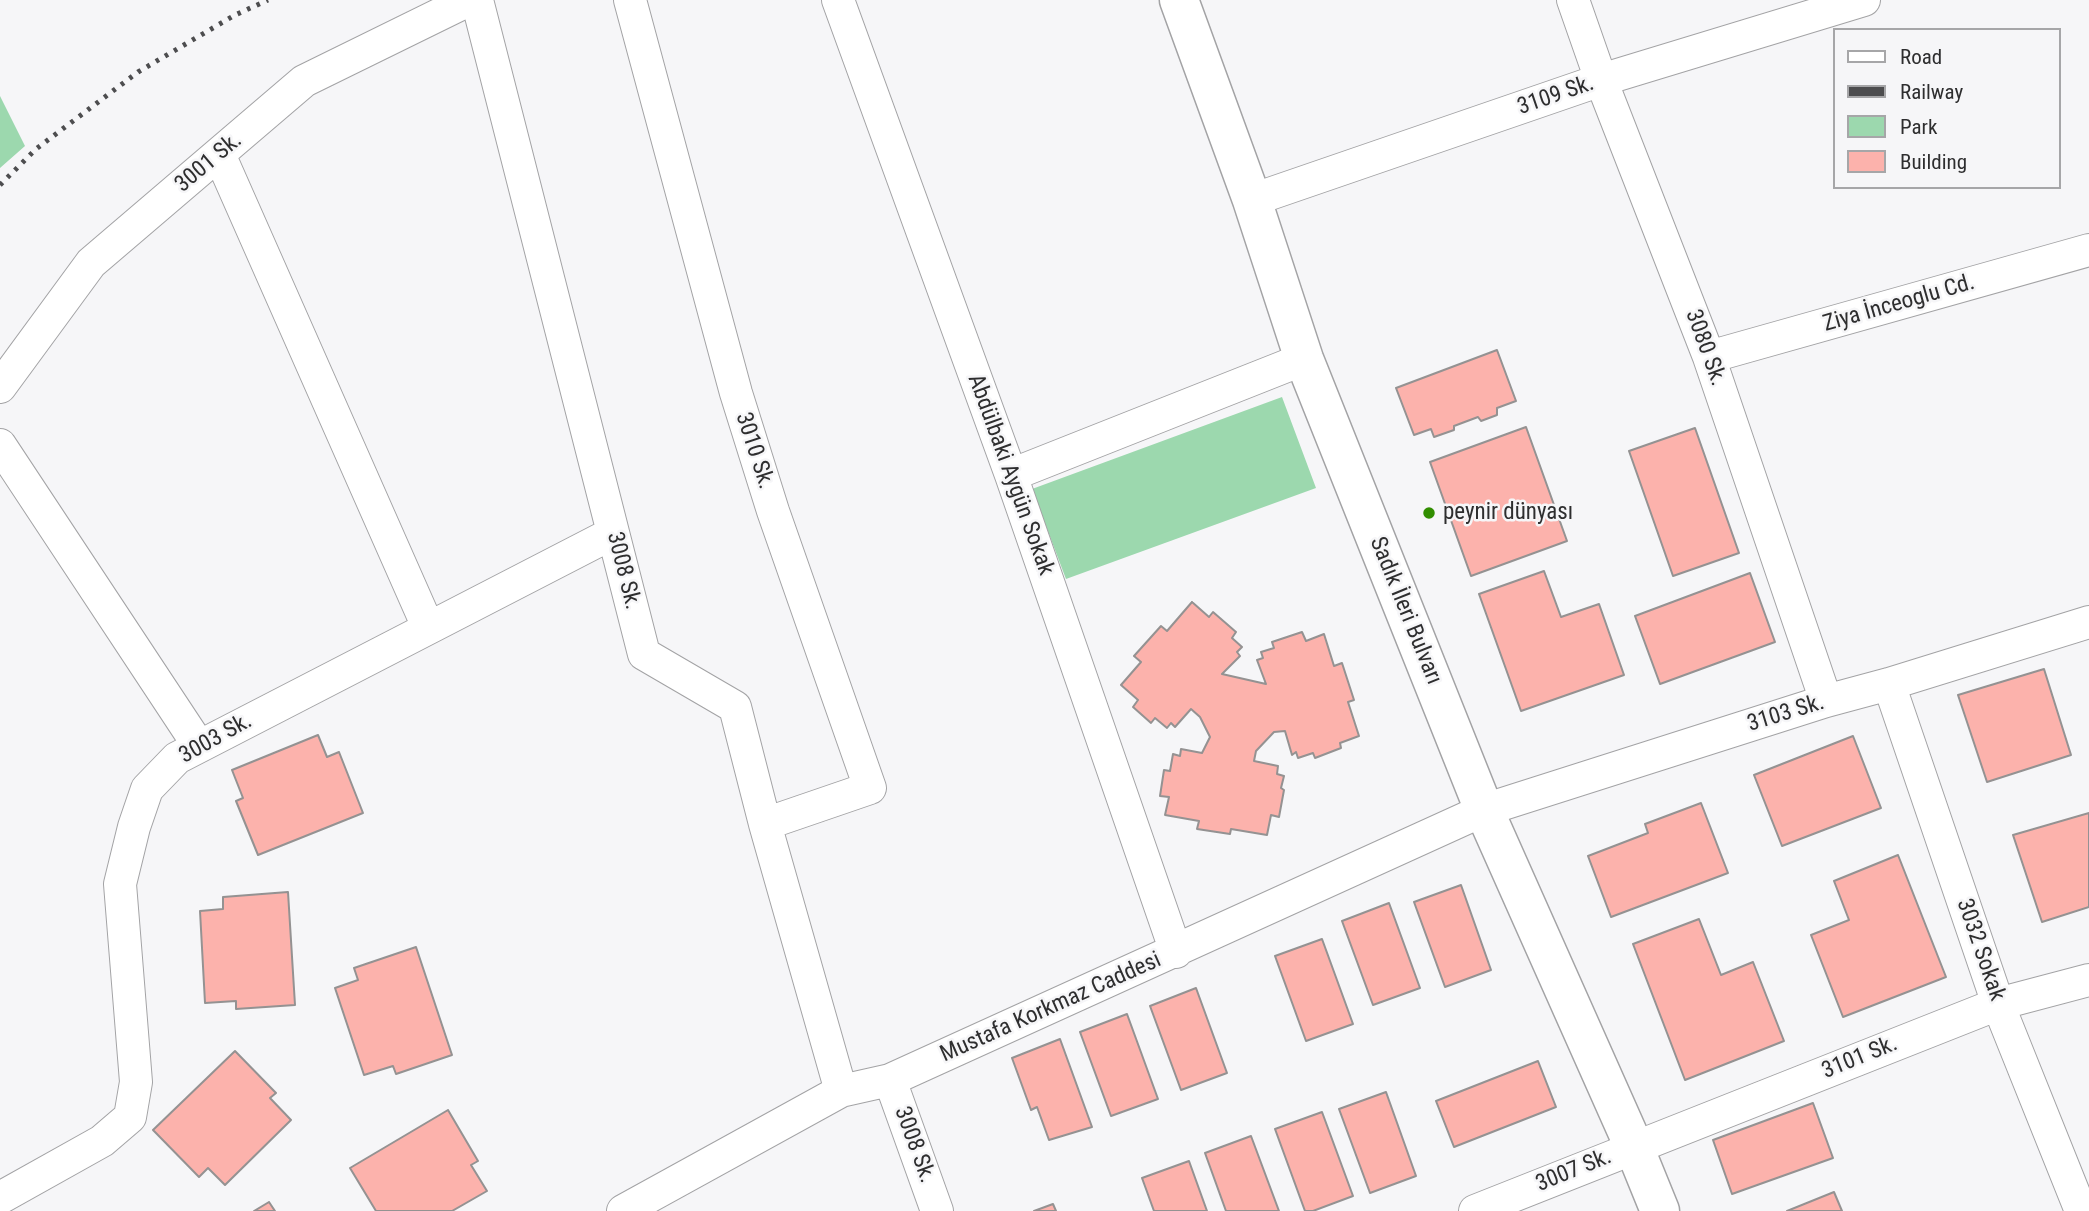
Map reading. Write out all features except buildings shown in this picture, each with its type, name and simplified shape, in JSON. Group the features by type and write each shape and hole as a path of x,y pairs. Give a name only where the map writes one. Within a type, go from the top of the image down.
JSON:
{"main road":[{"name":"Sadık İleri Bulvarı","path":"1179,0 1252,200 1304,359 1484,810 1660,1211"}],"street":[{"name":"3001 Sk.","path":"0,387 91,263 304,81 468,0"},
{"name":"3008 Sk.","path":"477,0 644,654 735,707 765,824 841,1091"},
{"name":"3010 Sk.","path":"630,0 736,393 773,510 870,788 765,824"},
{"name":"Abdülbaki Aygün Sokak","path":"838,0 1011,475 1176,952"},
{"name":"3080 Sk.","path":"1573,0 1601,80 1709,357 1826,701"},
{"name":"3109 Sk.","path":"1252,200 1601,80 1864,0"},
{"path":"219,154 428,627"},
{"name":"Ziya İnceoglu Cd.","path":"1709,357 2089,250"},
{"path":"1011,475 1304,359"},
{"path":"0,445 199,747"},
{"name":"3003 Sk.","path":"0,1198 102,1141 130,1117 136,1082 120,884 134,827 147,789 177,758 613,533"},
{"name":"3103 Sk.","path":"1484,810 1826,701 2089,622"},
{"name":"3032 Sokak","path":"1889,684 1998,1004 2081,1211"},
{"name":"Mustafa Korkmaz Caddesi","path":"623,1211 841,1091 890,1080 1484,810"},
{"name":"3101 Sk.","path":"1634,1147 1998,1004 2089,980"},
{"name":"3008 Sk.","path":"890,1080 937,1211"},
{"name":"3007 Sk.","path":"1475,1211 1634,1147"}],"green space":[{"path":"0,96 25,146 0,168"},
{"path":"1282,397 1316,488 1066,579 1032,489"}],"railway":[{"path":"0,185 36,149 138,72 235,15 268,0"}],"place":[{"name":"peynir dünyası","path":"1429,513"}]}
